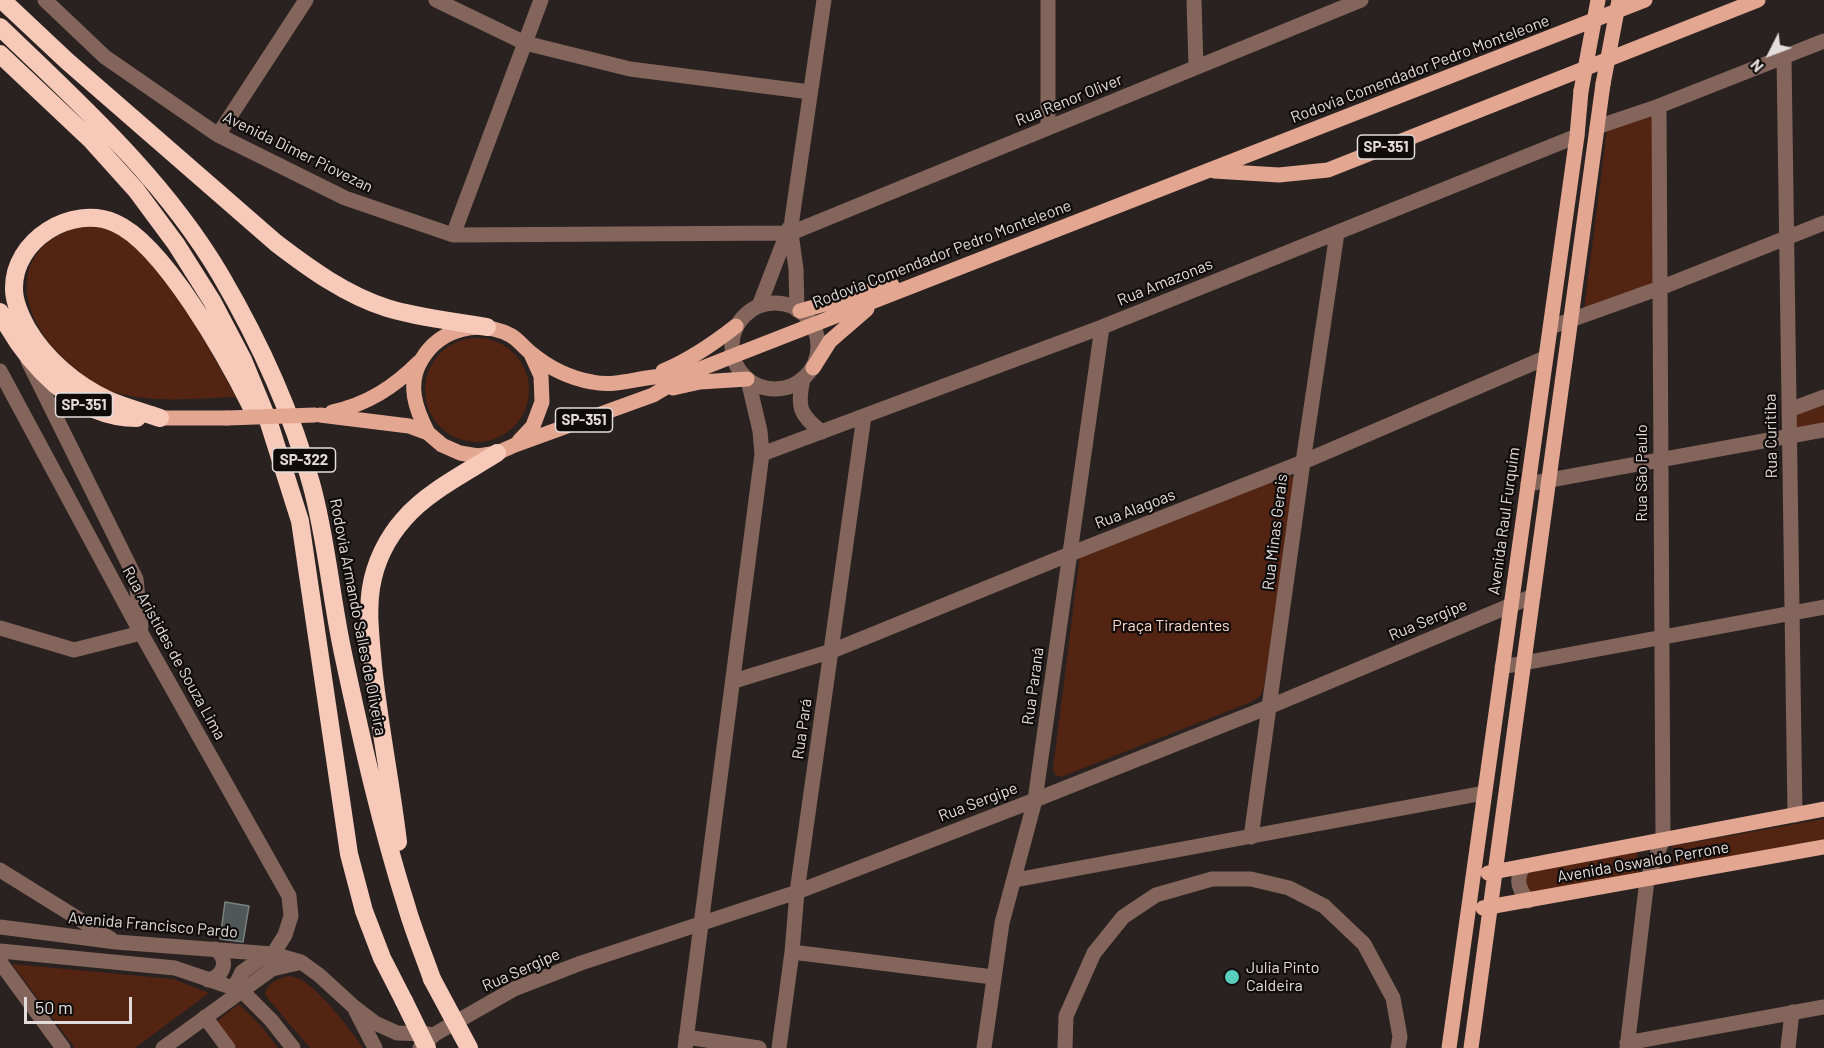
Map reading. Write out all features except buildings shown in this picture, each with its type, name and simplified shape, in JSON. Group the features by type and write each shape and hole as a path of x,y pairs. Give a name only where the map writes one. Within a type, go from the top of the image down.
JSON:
{"highway":[{"path":"2,0 76,69 276,243 310,269 347,291 387,308 487,327"},
{"name":"Rodovia Armando Salles de Oliveira","path":"0,27 88,110 169,201 220,274 269,367 312,484 343,654 366,758 407,909 432,979 469,1048"},
{"name":"SP-322","path":"0,54 91,140 136,190 176,244 213,301 243,360 269,423 300,521 349,854 364,911 382,958 404,1001 431,1041"},
{"path":"160,418 108,400 80,383 51,359 27,327 18,307 14,289 18,269 28,249 41,234 60,223 77,218 99,218 116,223 133,234 150,250 174,279 209,330 244,393 290,487"},
{"name":"SP-351","path":"0,312 25,355 51,381 84,405 121,416 160,418"},
{"path":"407,909 394,806 377,708 370,615 371,589 381,555 389,539 405,518 424,500 497,453"}],"main road":[{"name":"Avenida Raul Furquim","path":"1449,1048 1551,327 1581,91 1598,0"},
{"path":"1471,1048 1603,84 1619,0"},
{"name":"Rodovia Comendador Pedro Monteleone","path":"160,418 317,415 409,426 428,433 442,446 460,453 478,456 497,453 653,395 690,373 967,263 1645,0"},
{"name":"Rodovia Comendador Pedro Monteleone","path":"1208,171 1279,175 1328,170 1758,0"},
{"path":"799,310 967,263"},
{"path":"808,374 830,341 843,328 868,308 890,295"},
{"path":"647,378 679,365 709,347 736,326"},
{"name":"SP-351","path":"317,415 348,409 375,397 399,381 420,361 432,345 448,333 467,327 487,327"},
{"name":"Rodovia Comendador Pedro Monteleone","path":"487,327 511,336 530,353 560,373 594,383 630,382 690,373"},
{"name":"SP-351","path":"515,445 533,426 542,402 541,376 530,353"},
{"name":"SP-351","path":"420,361 413,386 416,411 428,433"},
{"path":"653,395 700,382 748,380"},
{"name":"Avenida Oswaldo Perrone","path":"1473,876 1824,809"},
{"name":"Avenida Oswaldo Perrone","path":"1468,911 1824,847"}],"street":[{"name":"Avenida Dimer Piovezan","path":"45,0 105,57 218,135 345,198 453,236 790,228"},
{"path":"218,135 306,0"},
{"path":"436,0 525,43 630,69 810,92"},
{"path":"453,236 541,0"},
{"path":"759,306 790,228 824,0"},
{"path":"1048,0 1048,128"},
{"path":"1194,0 1196,67"},
{"name":"Rua Renor Oliver","path":"790,228 1048,128 1196,67 1331,6 1361,0"},
{"path":"1597,128 1824,41"},
{"name":"Rua Curitiba","path":"1784,57 1795,814"},
{"name":"Rua São Paulo","path":"1659,106 1663,839"},
{"name":"Rua Amazonas","path":"762,454 1102,327 1577,136"},
{"path":"1551,327 1659,288 1824,223"},
{"path":"790,228 799,310"},
{"name":"Rua Minas Gerais","path":"1251,837 1337,233"},
{"path":"808,374 790,387 776,390 761,387 748,380 738,369 732,356 731,346 736,326 746,314 759,306 773,303 787,304 799,310 813,325 818,339 818,354 799,399 810,423 822,432"},
{"name":"Rua Paraná","path":"984,1048 1002,923 1035,800 1102,327"},
{"path":"0,628 74,650 141,633 136,579 25,355"},
{"name":"Rua Alagoas","path":"734,681 832,651 1303,462 1545,358"},
{"name":"Rua Aristides de Souza Lima","path":"0,371 141,633 289,896 291,916 285,935 273,954"},
{"path":"748,380 760,431 762,454 686,1043 759,1048"},
{"path":"1789,410 1824,397"},
{"name":"Rua Pará","path":"778,1048 792,952 797,892 864,416"},
{"path":"1528,484 1824,430"},
{"name":"Rua Sergipe","path":"420,1048 514,989 581,963 797,892 1271,706 1533,596"},
{"path":"1502,667 1824,607"},
{"path":"1015,880 1484,793"},
{"path":"1663,839 1647,880 1627,1046 1824,1006"},
{"path":"1523,867 1517,882 1528,901"},
{"path":"0,870 116,942"},
{"path":"1065,1048 1066,1016 1094,953 1124,917 1156,895 1212,879 1251,879 1289,888 1324,906 1364,944 1393,998 1400,1036 1398,1048"},
{"name":"Avenida Francisco Pardo","path":"0,927 116,942 273,954 301,962"},
{"path":"208,980 219,976 224,966 222,956 215,949"},
{"path":"0,951 175,968 238,989 271,1020 293,1048"},
{"path":"792,952 993,977"},
{"path":"238,989 242,972 260,959 273,954"},
{"path":"0,962 63,1048"},
{"path":"163,1048 238,989 272,969 301,962 375,1023 397,1033 431,1041"},
{"path":"354,1007 375,1048"},
{"path":"1788,1048 1792,1012"},
{"path":"205,1017 228,1048"}],"green space":[{"path":"1654,114 1654,282 1584,310 1607,130"},
{"path":"78,227 110,230 132,244 149,262 183,306 236,397 159,399 129,396 104,388 75,368 56,351 42,332 32,312 27,291 29,272 37,254 53,239"},
{"path":"477,338 497,342 514,353 525,370 529,390 525,410 514,427 497,438 477,442 457,438 440,427 429,410 425,390 429,370 440,353 457,342"},
{"path":"1824,401 1824,426 1794,432 1795,411"},
{"name":"Praça Tiradentes","path":"1288,474 1294,478 1296,484 1263,690 1260,696 1251,702 1061,777 1055,774 1053,769 1080,555"},
{"path":"1824,819 1824,841 1674,867 1672,846"},
{"path":"1637,852 1639,874 1515,897 1512,876"},
{"path":"12,964 173,979 209,993 135,1048 75,1048"},
{"path":"289,976 310,986 327,1002 363,1048 310,1048 265,995 270,984"},
{"path":"239,1004 263,1028 278,1048 236,1048 217,1021"}],"place":[{"name":"Julia Pinto Caldeira","path":"1232,977"}]}
